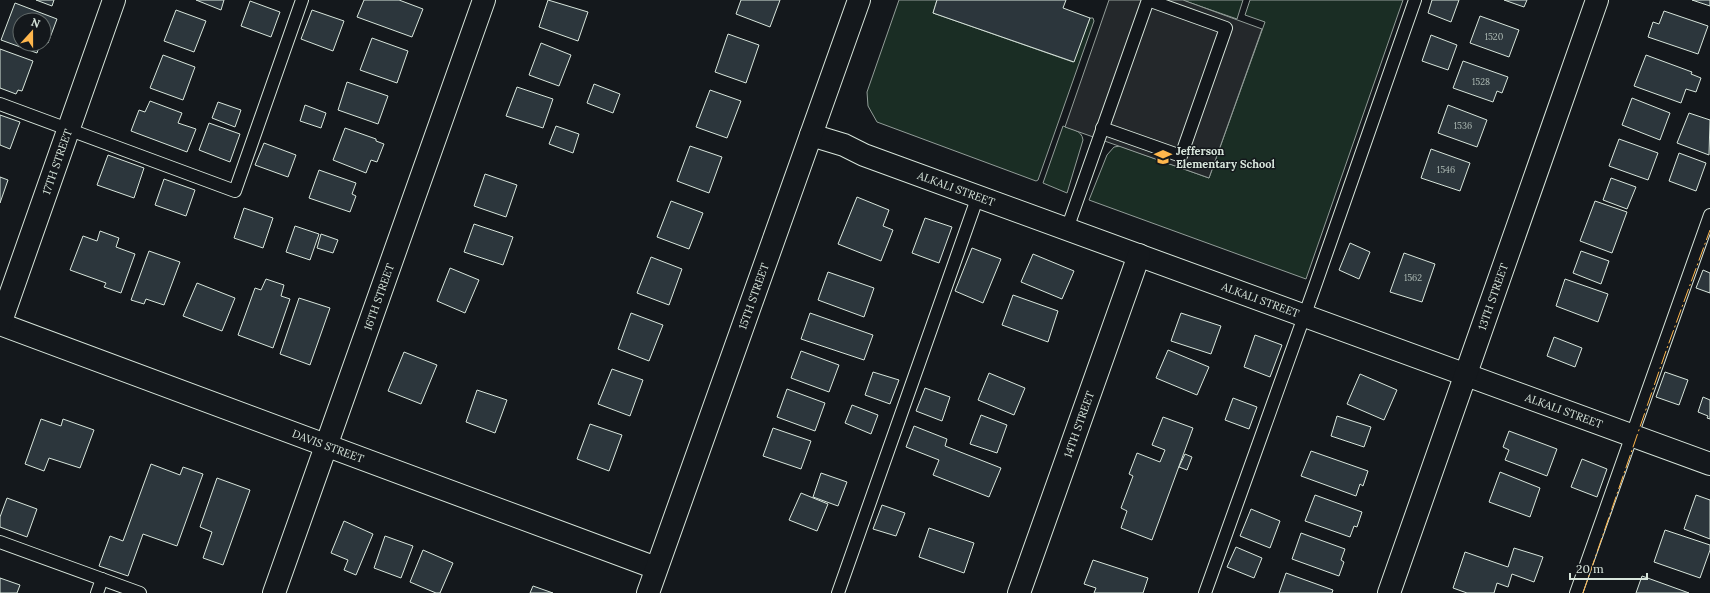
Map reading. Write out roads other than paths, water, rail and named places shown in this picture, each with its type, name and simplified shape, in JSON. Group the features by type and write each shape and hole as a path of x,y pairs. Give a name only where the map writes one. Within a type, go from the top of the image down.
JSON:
{"street":[{"name":"17TH STREET","path":"0,324 114,0"},
{"name":"16TH STREET","path":"274,593 484,0"},
{"name":"15TH STREET","path":"648,593 859,0"},
{"name":"13TH STREET","path":"1389,593 1597,0"},
{"name":"ALKALI STREET","path":"810,135 844,145 864,155 1710,464"},
{"name":"14TH STREET","path":"1019,593 1139,255"},
{"name":"DAVIS STREET","path":"0,324 656,568"}],"lane":[{"path":"0,104 234,191 302,0"},
{"path":"1067,229 1102,128 1148,0 1226,28 1181,156 1102,128"},
{"path":"1205,593 1415,0"},
{"path":"838,593 978,196"},
{"path":"1576,593 1710,215"},
{"path":"0,542 140,593"},
{"path":"97,593 102,579"}],"place":[{"name":"Jefferson Elementary School","path":"1163,157"}]}
